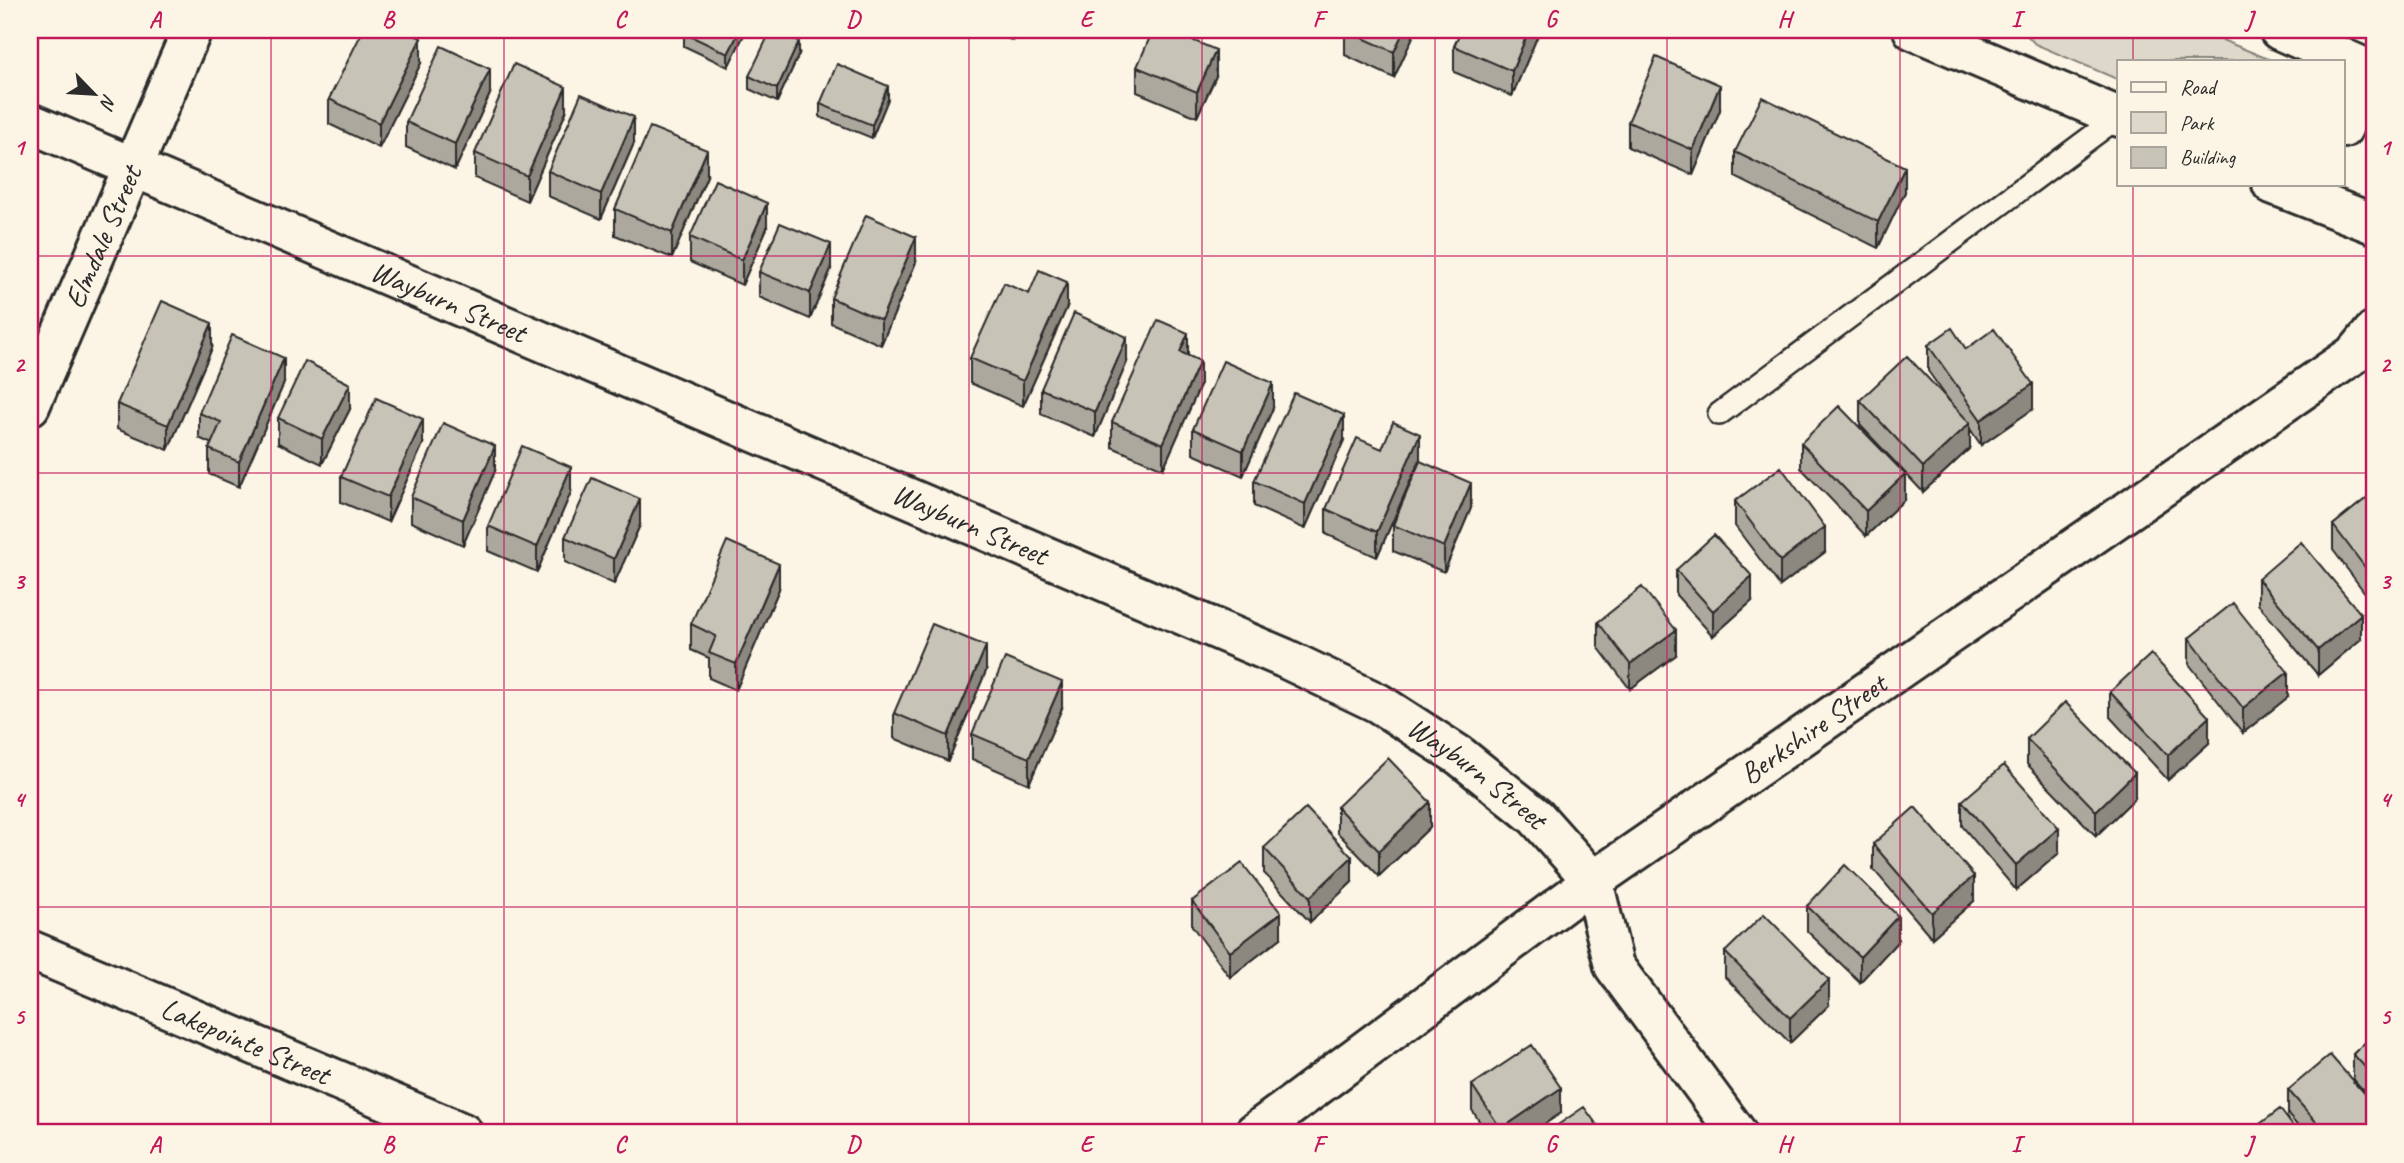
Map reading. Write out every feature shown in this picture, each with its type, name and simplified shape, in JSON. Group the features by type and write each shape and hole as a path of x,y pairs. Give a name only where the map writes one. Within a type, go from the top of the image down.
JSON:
{"street":[{"name":"Elmdale Street","path":"30,406 192,30"},
{"path":"2280,30 2371,71 2344,126"},
{"path":"1934,34 2117,116"},
{"name":"Wayburn Street","path":"30,123 1284,658 1378,704 1460,756 1536,817 1593,881 1614,966 1737,1133"},
{"path":"2283,186 2315,192 2374,224"},
{"name":"Berkshire Street","path":"1254,1133 1593,881 2357,353 2374,331"},
{"name":"Lakepointe Street","path":"30,950 463,1133"}],"lane":[{"path":"1719,414 2117,118"}],"green space":[{"path":"2022,30 2198,30 2271,60 2117,60 2117,79 2035,44"}],"building":[{"path":"363,30 404,30 421,38 379,123 329,99"},
{"path":"686,30 740,30 728,54 684,33"},
{"path":"771,30 799,41 777,89 749,76"},
{"path":"1153,30 1168,30 1216,50 1197,92 1137,67"},
{"path":"1345,30 1404,30 1394,52"},
{"path":"1461,30 1529,30 1512,71 1454,46"},
{"path":"441,46 490,69 455,144 406,122"},
{"path":"1656,57 1720,85 1693,150 1628,122"},
{"path":"514,64 566,87 527,176 475,153"},
{"path":"837,64 888,86 872,125 820,104"},
{"path":"581,94 634,117 601,194 548,171"},
{"path":"1762,97 1905,167 1878,222 1735,152"},
{"path":"650,127 707,150 672,233 615,209"},
{"path":"715,180 767,203 742,260 690,237"},
{"path":"866,215 916,237 881,320 831,298"},
{"path":"780,223 831,244 810,293 759,272"},
{"path":"1039,270 1067,282 1023,381 970,358 1004,283 1029,294"},
{"path":"162,301 212,323 168,425 117,404"},
{"path":"1074,313 1127,337 1095,412 1041,389"},
{"path":"1158,320 1188,333 1180,352 1200,361 1163,444 1112,422"},
{"path":"1952,328 1966,349 1994,329 2033,384 1981,420 1928,345"},
{"path":"232,335 284,358 239,462 209,449 221,422 199,413"},
{"path":"1907,356 1970,423 1923,467 1860,400"},
{"path":"305,361 350,384 322,439 278,418"},
{"path":"1223,361 1273,383 1243,451 1193,429"},
{"path":"1294,393 1344,415 1305,504 1254,481"},
{"path":"376,398 423,419 388,497 341,477"},
{"path":"1839,406 1905,474 1866,511 1801,443"},
{"path":"1393,422 1420,434 1377,532 1326,509 1357,438 1382,449"},
{"path":"443,423 495,446 463,520 411,497"},
{"path":"522,446 571,467 537,547 488,526"},
{"path":"1420,461 1471,483 1444,547 1393,525"},
{"path":"1781,467 1825,527 1780,561 1735,501"},
{"path":"592,478 640,499 614,559 565,537"},
{"path":"2374,492 2374,579 2333,525"},
{"path":"1714,535 1752,576 1713,611 1676,570"},
{"path":"727,541 779,564 736,664 709,653 716,636 691,624"},
{"path":"2301,542 2361,614 2318,650 2258,579"},
{"path":"1642,587 1676,630 1630,664 1598,622"},
{"path":"2233,603 2288,672 2243,708 2189,638"},
{"path":"932,624 986,646 948,736 894,713"},
{"path":"2151,654 2209,717 2168,755 2110,692"},
{"path":"1005,658 1062,682 1029,758 972,734"},
{"path":"2065,702 2135,773 2096,811 2027,739"},
{"path":"1388,758 1430,802 1379,851 1337,807"},
{"path":"2004,765 2059,828 2016,865 1962,801"},
{"path":"1915,807 1974,876 1932,913 1873,844"},
{"path":"1306,808 1352,857 1310,897 1264,848"},
{"path":"1242,863 1281,913 1230,952 1192,901"},
{"path":"1845,865 1898,916 1860,957 1807,906"},
{"path":"1764,914 1829,980 1790,1018 1725,952"},
{"path":"2374,1034 2374,1077 2353,1054"},
{"path":"1532,1045 1561,1088 1501,1129 1472,1085"},
{"path":"2330,1055 2374,1105 2374,1133 2326,1133 2288,1090"},
{"path":"1584,1107 1603,1133 1546,1133"},
{"path":"2280,1109 2298,1133 2248,1133"}]}
